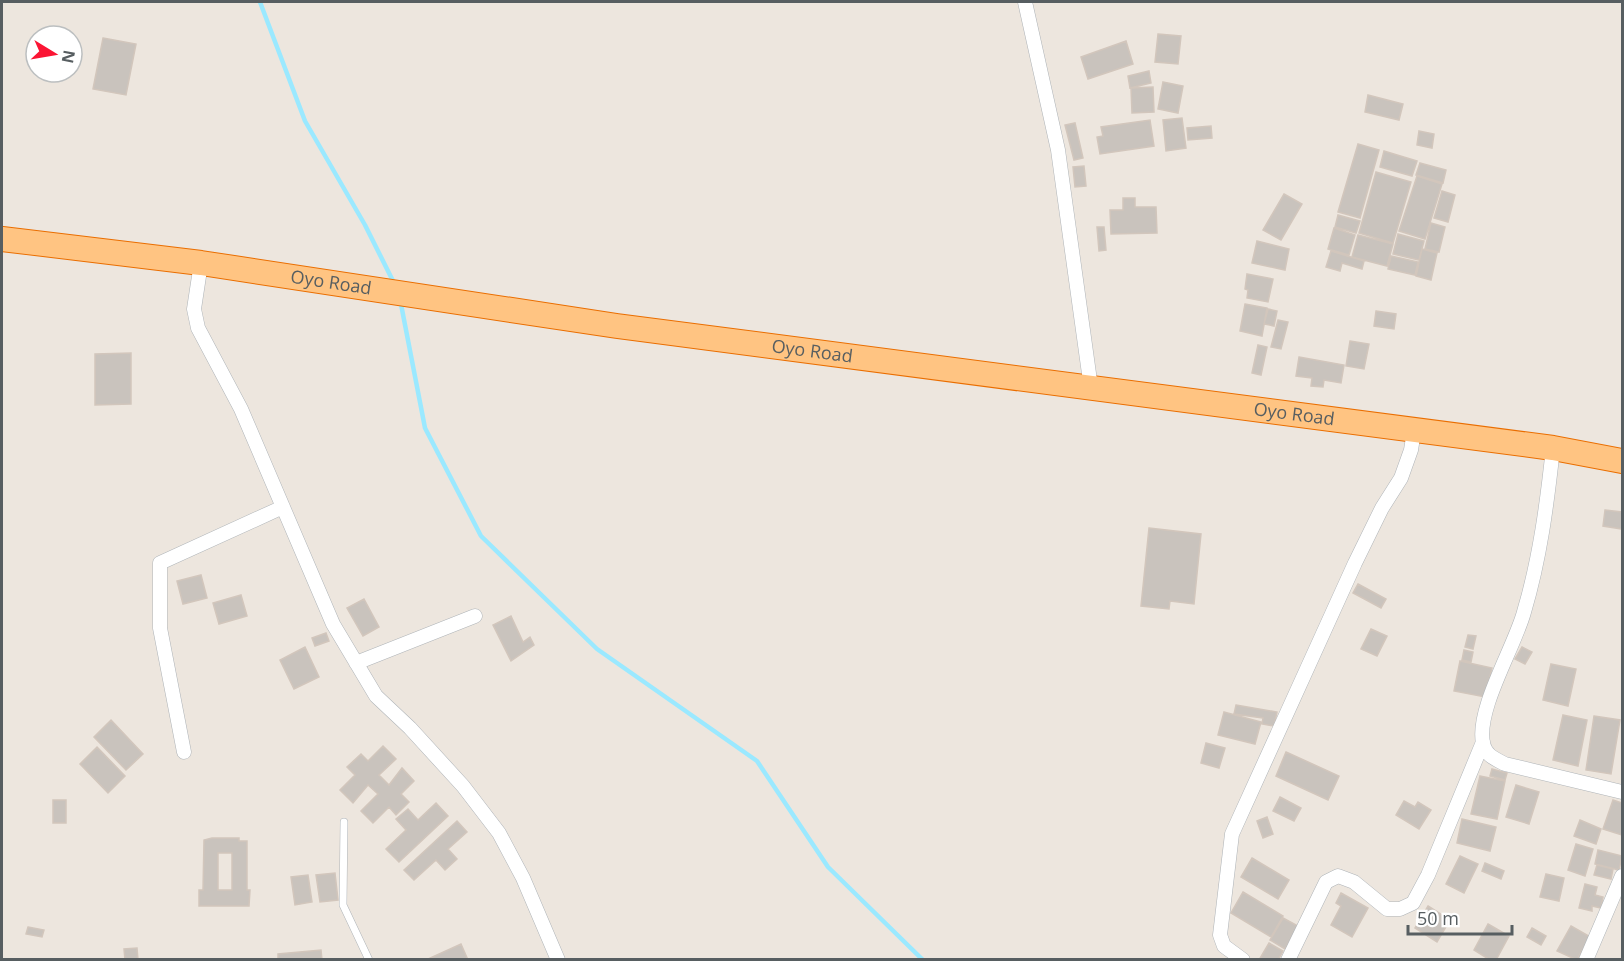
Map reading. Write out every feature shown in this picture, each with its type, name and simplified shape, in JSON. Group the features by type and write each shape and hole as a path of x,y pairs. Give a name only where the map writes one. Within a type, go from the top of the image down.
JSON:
{"highway":[{"name":"Oyo Road","path":"2,239 201,263 617,326 1553,448 1623,461"}],"street":[{"path":"1025,2 1058,150 1091,388"},
{"path":"201,263 194,309 198,328 241,408 333,624 376,696 410,728 463,786 499,833 523,878 558,960"},
{"path":"1243,960 1224,946 1220,935 1232,834 1355,563 1382,508 1401,478 1411,450 1414,431"},
{"path":"1288,960 1326,882 1338,876 1354,882 1387,909 1400,909 1413,903 1438,853 1483,742 1486,710 1524,614 1545,530 1553,448"},
{"path":"184,752 159,628 160,563 283,507"},
{"path":"356,663 476,616"},
{"path":"1483,742 1489,755 1505,764 1623,792"},
{"path":"1586,960 1623,876"}],"lane":[{"path":"344,822 342,886 344,905 369,960"}],"building":[{"path":"1158,34 1181,36 1178,64 1155,62"},
{"path":"103,38 136,44 126,95 93,89"},
{"path":"1126,41 1133,64 1088,79 1081,57"},
{"path":"1149,71 1151,83 1130,88 1128,76"},
{"path":"1163,82 1183,86 1178,113 1158,109"},
{"path":"1153,87 1154,112 1132,113 1131,88"},
{"path":"1368,95 1403,104 1399,120 1365,112"},
{"path":"1182,118 1186,148 1166,151 1163,120"},
{"path":"1150,120 1154,146 1100,154 1097,137 1103,136 1101,127"},
{"path":"1075,123 1083,158 1074,160 1065,125"},
{"path":"1211,126 1212,138 1188,140 1187,128"},
{"path":"1419,131 1434,134 1432,148 1417,145"},
{"path":"1358,144 1379,150 1360,218 1338,212"},
{"path":"1384,151 1417,161 1412,176 1380,167"},
{"path":"1420,163 1446,170 1443,183 1416,175"},
{"path":"1084,166 1086,186 1075,187 1073,167"},
{"path":"1376,172 1411,182 1393,243 1359,233"},
{"path":"1417,176 1442,184 1425,239 1399,231"},
{"path":"1442,191 1455,195 1448,222 1434,218"},
{"path":"1284,194 1302,204 1281,240 1263,230"},
{"path":"1123,198 1135,198 1135,207 1156,207 1157,233 1111,234 1110,210 1123,210"},
{"path":"1338,215 1360,221 1356,233 1335,227"},
{"path":"1431,223 1445,227 1439,252 1425,249"},
{"path":"1097,227 1104,227 1106,250 1099,251"},
{"path":"1334,228 1355,235 1349,255 1328,249"},
{"path":"1398,234 1424,241 1419,260 1393,254"},
{"path":"1358,235 1393,244 1387,266 1352,257"},
{"path":"1257,241 1289,249 1285,270 1252,263"},
{"path":"1422,249 1437,253 1431,280 1416,276"},
{"path":"1331,251 1364,261 1362,269 1342,263 1340,271 1326,267"},
{"path":"1391,256 1418,262 1415,275 1388,269"},
{"path":"1247,274 1273,279 1268,302 1247,298 1248,290 1245,289"},
{"path":"1245,304 1267,308 1262,336 1240,331"},
{"path":"1268,309 1277,311 1274,326 1264,324"},
{"path":"1376,311 1396,314 1394,329 1374,326"},
{"path":"1278,320 1288,322 1281,349 1271,347"},
{"path":"1350,341 1369,344 1364,369 1346,366"},
{"path":"1258,345 1267,347 1261,375 1252,373"},
{"path":"131,353 131,404 95,405 95,354"},
{"path":"1299,357 1344,365 1341,383 1324,380 1323,387 1311,386 1312,378 1296,376"},
{"path":"1605,510 1622,512 1622,529 1603,526"},
{"path":"1149,528 1201,534 1194,604 1170,601 1169,609 1141,606"},
{"path":"201,575 207,598 183,604 177,581"},
{"path":"1358,584 1386,599 1381,608 1353,593"},
{"path":"241,595 247,616 219,624 213,603"},
{"path":"364,599 379,627 363,636 347,608"},
{"path":"511,616 523,642 530,637 534,645 511,661 493,625"},
{"path":"1371,629 1387,636 1377,656 1361,649"},
{"path":"326,633 329,641 315,646 312,638"},
{"path":"1468,635 1476,636 1473,649 1465,647"},
{"path":"305,647 319,677 294,689 280,660"},
{"path":"1522,647 1532,652 1525,664 1515,659"},
{"path":"1464,650 1473,652 1471,662 1462,660"},
{"path":"1460,661 1492,668 1485,697 1454,691"},
{"path":"1551,664 1576,669 1568,706 1543,700"},
{"path":"1236,705 1277,712 1274,726 1262,724 1263,718 1234,714"},
{"path":"1224,712 1261,722 1255,744 1218,735"},
{"path":"1563,715 1587,720 1578,766 1553,760"},
{"path":"1594,716 1620,720 1611,774 1586,770"},
{"path":"111,720 143,754 126,770 94,737"},
{"path":"1206,743 1225,748 1219,768 1201,763"},
{"path":"383,746 396,759 379,775 389,785 402,768 414,781 401,794 409,802 396,815 389,807 373,823 361,811 378,794 368,785 353,803 340,790 355,775 347,767 361,754 368,761"},
{"path":"97,747 125,776 108,793 80,764"},
{"path":"1286,752 1339,776 1328,800 1276,776"},
{"path":"1492,769 1507,773 1505,780 1490,776"},
{"path":"1480,776 1505,781 1497,819 1471,814"},
{"path":"1516,785 1539,792 1529,824 1506,817"},
{"path":"1280,797 1301,808 1294,821 1273,811"},
{"path":"53,800 66,800 66,823 53,823"},
{"path":"1613,800 1622,803 1622,835 1603,829"},
{"path":"1404,801 1415,807 1418,802 1431,810 1419,829 1396,815"},
{"path":"436,803 448,816 399,862 386,849 406,830 396,819 408,809 418,820"},
{"path":"1267,817 1273,834 1263,838 1257,821"},
{"path":"1462,819 1496,827 1490,851 1457,843"},
{"path":"1580,820 1601,829 1596,844 1574,836"},
{"path":"457,821 467,832 448,849 457,859 445,870 436,860 414,880 404,870"},
{"path":"239,838 239,841 247,841 249,906 199,906 199,890 203,890 204,840","holes":["218,853 232,853 232,890 218,890"]},
{"path":"1576,844 1593,849 1585,876 1568,870"},
{"path":"1598,850 1622,856 1619,870 1595,864"},
{"path":"1460,856 1478,864 1464,893 1446,884"},
{"path":"1252,858 1289,880 1278,899 1241,877"},
{"path":"1485,863 1504,871 1501,879 1482,871"},
{"path":"1597,865 1613,869 1611,879 1594,875"},
{"path":"335,873 338,900 320,902 316,875"},
{"path":"1546,874 1564,878 1559,901 1540,897"},
{"path":"308,875 312,902 295,905 291,877"},
{"path":"1585,884 1597,887 1595,895 1603,897 1601,908 1592,906 1592,911 1579,908"},
{"path":"1243,892 1283,916 1271,937 1231,913"},
{"path":"1341,893 1368,908 1352,937 1331,925 1341,906 1336,903"},
{"path":"1428,906 1450,920 1437,942 1415,928"},
{"path":"1283,918 1298,926 1285,949 1270,940"},
{"path":"1488,924 1509,936 1496,960 1490,960 1474,950"},
{"path":"1571,926 1594,939 1588,950 1584,947 1577,960 1557,951"},
{"path":"28,927 44,930 42,937 26,934"},
{"path":"1532,928 1546,936 1541,945 1527,937"},
{"path":"1269,943 1283,951 1278,960 1259,960"},
{"path":"461,944 468,960 426,960"},
{"path":"137,948 138,960 125,960 124,949"},
{"path":"321,950 322,960 278,960 278,954"}],"waterway":[{"path":"260,2 305,121 365,225 394,283"},
{"path":"400,299 425,428 481,536 597,649 757,761 828,867 923,960"}]}
